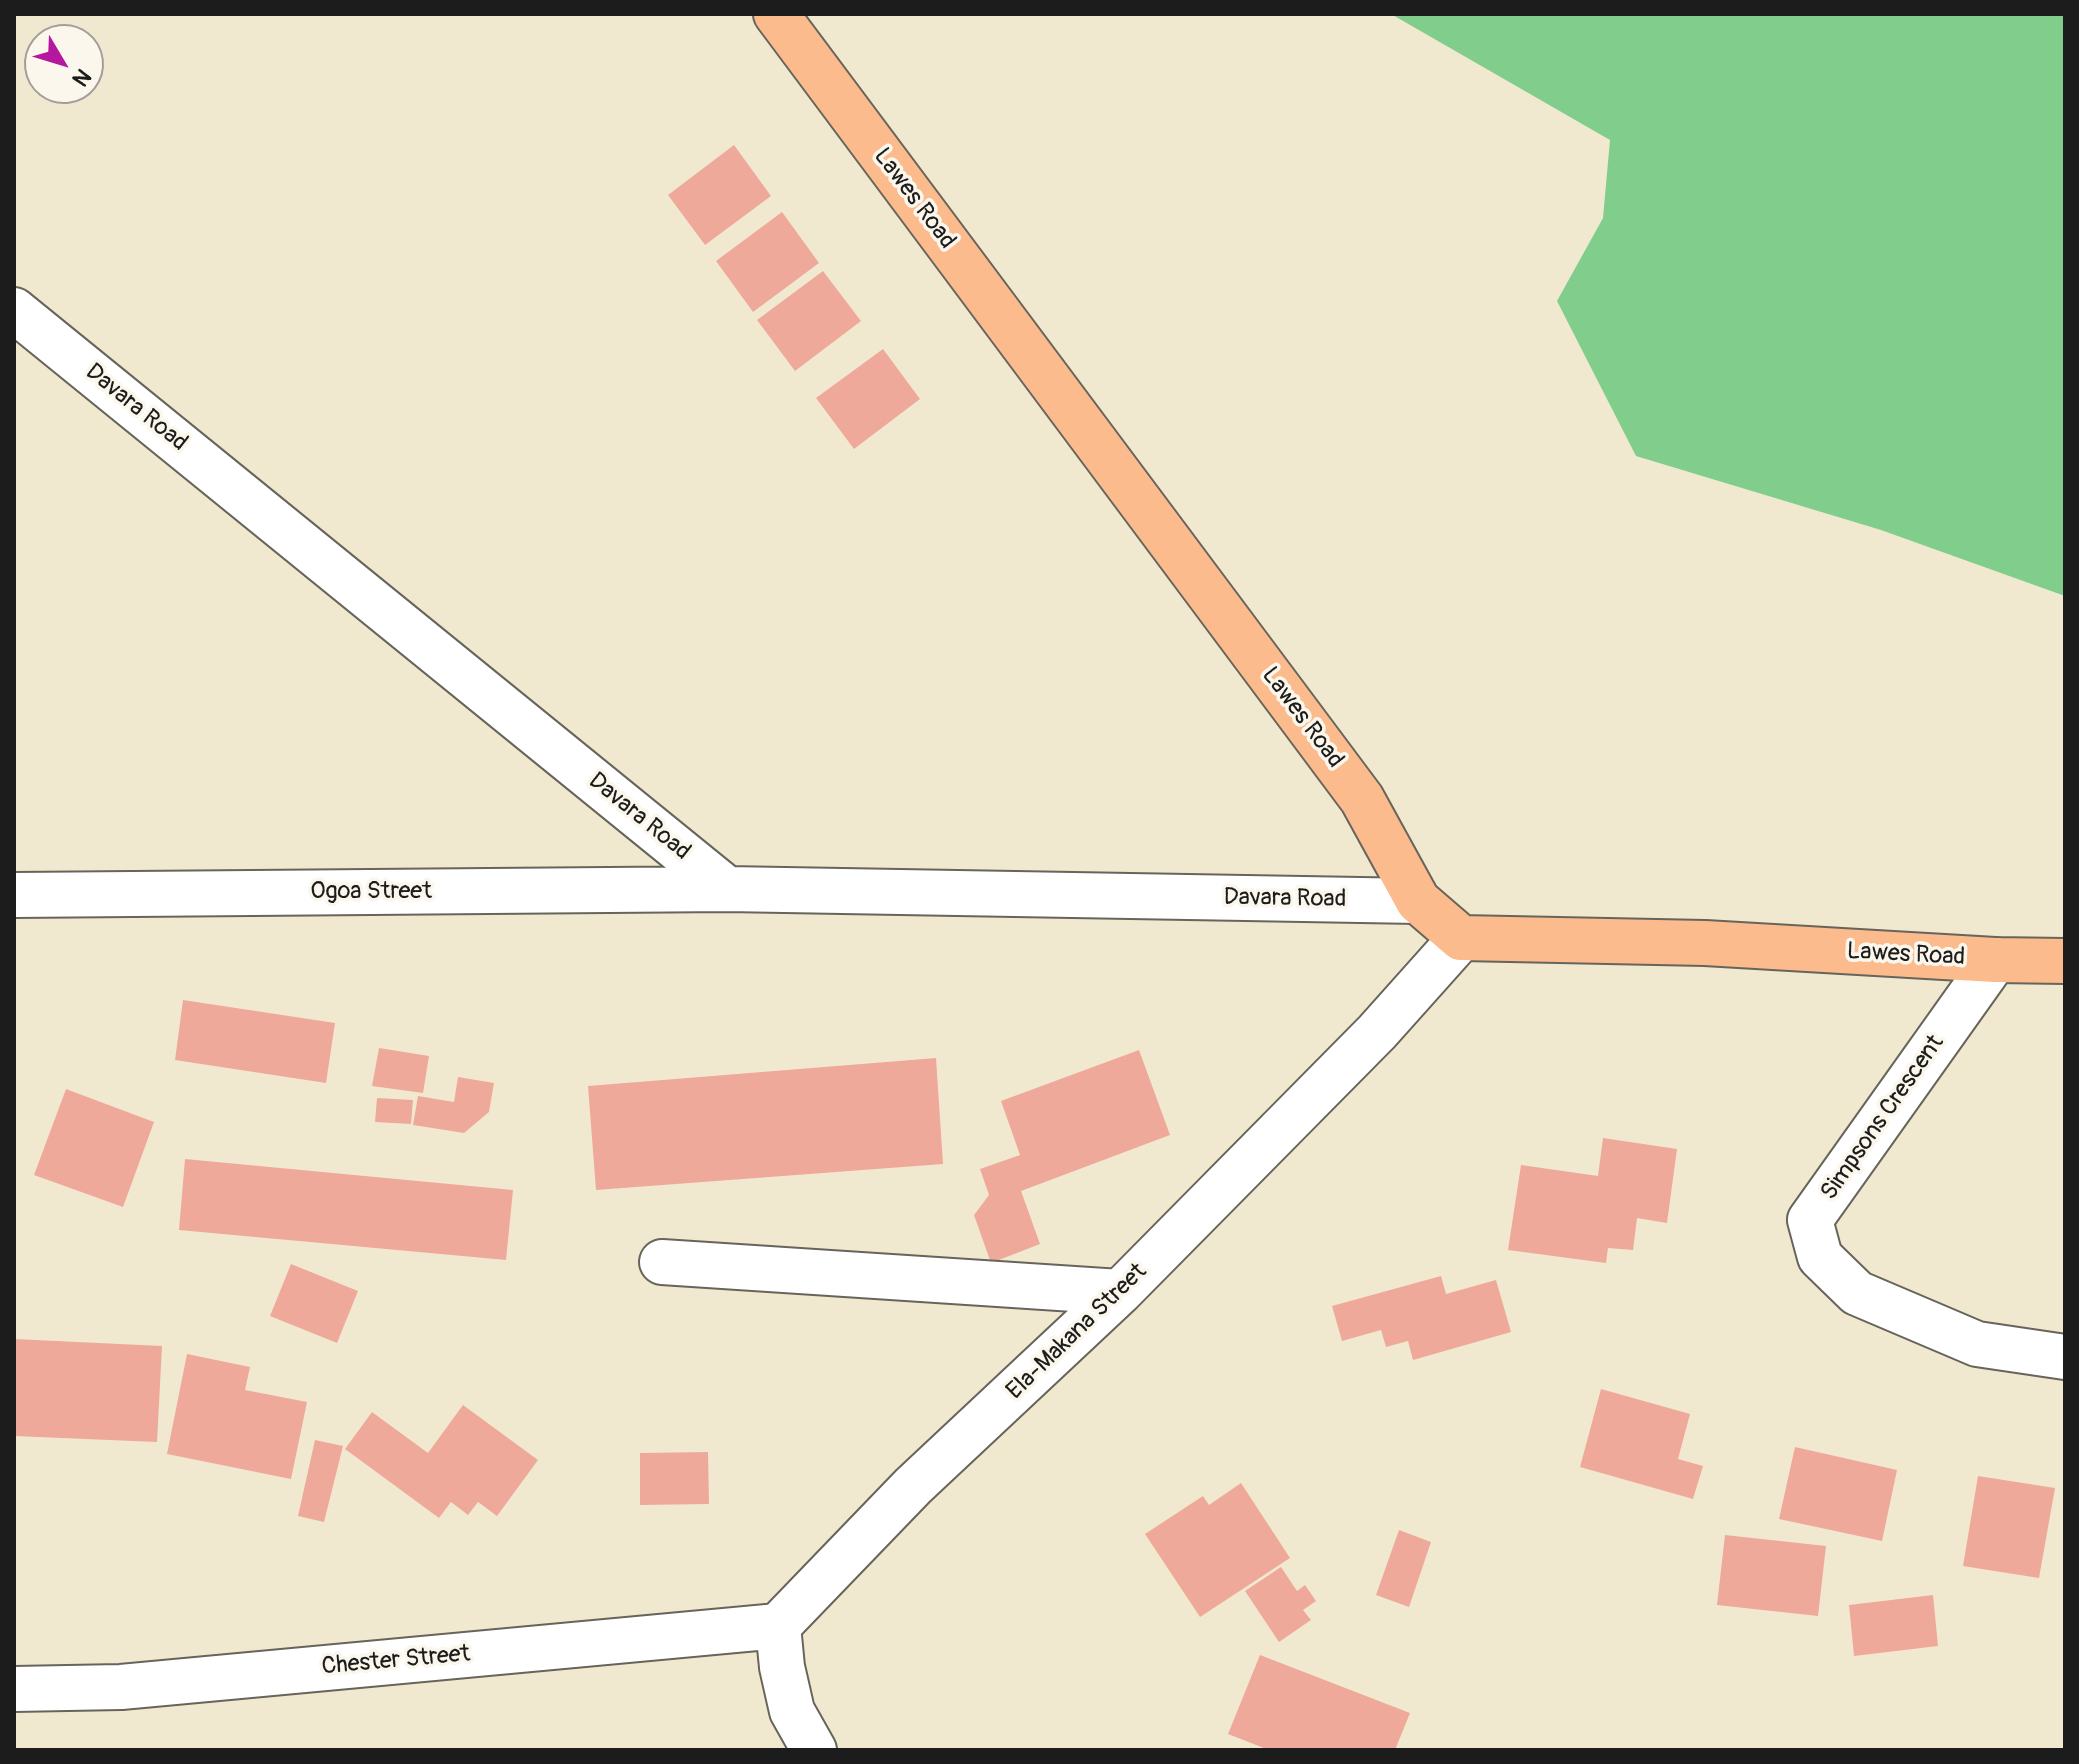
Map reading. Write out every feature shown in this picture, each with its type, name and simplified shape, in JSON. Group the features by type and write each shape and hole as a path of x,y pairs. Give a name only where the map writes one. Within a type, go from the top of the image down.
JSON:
{"main road":[{"name":"Lawes Road","path":"776,14 1362,799 1418,901 1461,938 1705,943 1995,960 2065,961"}],"street":[{"name":"Davara Road","path":"14,310 727,889 1418,901"},
{"name":"Ogoa Street","path":"14,895 727,889"},
{"name":"Ela-Makana Street","path":"778,1626 913,1486 1120,1292 1377,1032 1461,938"},
{"name":"Simpsons Crescent","path":"1995,960 1810,1220 1820,1257 1857,1293 1977,1344 2065,1357"},
{"path":"662,1262 1120,1292"},
{"path":"778,1626 782,1667 792,1711 814,1750"},
{"name":"Chester Street","path":"14,1689 121,1687 778,1626"}],"green space":[{"path":"1391,14 2065,14 2065,596 1881,530 1636,456 1557,301 1603,218 1610,140"}],"building":[{"path":"734,145 771,196 705,245 668,195"},
{"path":"782,212 819,263 753,312 716,261"},
{"path":"823,271 861,321 795,371 757,320"},
{"path":"883,349 920,399 854,449 816,398"},
{"path":"183,1000 335,1023 326,1083 175,1060"},
{"path":"379,1048 429,1056 423,1093 372,1086"},
{"path":"1139,1050 1170,1135 1021,1191 1040,1244 991,1263 974,1215 989,1195 980,1169 1020,1155 1001,1101"},
{"path":"936,1058 943,1164 596,1190 588,1086"},
{"path":"458,1077 494,1083 489,1112 464,1133 413,1125 418,1096 454,1102"},
{"path":"66,1089 154,1122 123,1207 34,1175"},
{"path":"377,1098 413,1100 411,1124 375,1122"},
{"path":"1603,1138 1677,1149 1667,1223 1637,1218 1633,1250 1608,1248 1606,1263 1508,1250 1521,1165 1598,1176"},
{"path":"185,1159 513,1190 506,1260 179,1230"},
{"path":"291,1264 358,1291 337,1343 270,1316"},
{"path":"1441,1276 1446,1294 1496,1280 1511,1332 1413,1360 1408,1341 1386,1347 1381,1330 1342,1341 1332,1306"},
{"path":"14,1339 162,1346 157,1442 14,1436"},
{"path":"187,1354 250,1367 245,1390 307,1402 291,1479 167,1454"},
{"path":"1601,1389 1690,1414 1678,1459 1703,1466 1693,1499 1580,1467"},
{"path":"463,1405 538,1460 497,1516 478,1502 468,1515 451,1502 439,1518 345,1449 372,1412 428,1453"},
{"path":"315,1440 343,1446 324,1522 298,1516"},
{"path":"1795,1447 1897,1470 1882,1541 1779,1519"},
{"path":"708,1452 709,1504 640,1505 640,1453"},
{"path":"1978,1476 2055,1488 2039,1578 1963,1566"},
{"path":"1241,1483 1290,1558 1200,1617 1145,1534 1203,1496 1209,1505"},
{"path":"1399,1530 1431,1542 1409,1607 1376,1595"},
{"path":"1725,1535 1826,1546 1818,1616 1717,1605"},
{"path":"1281,1567 1297,1591 1305,1585 1316,1601 1303,1610 1311,1620 1279,1642 1245,1591"},
{"path":"1933,1595 1938,1646 1854,1656 1849,1605"},
{"path":"1260,1655 1410,1713 1395,1750 1269,1750 1228,1734"}]}
